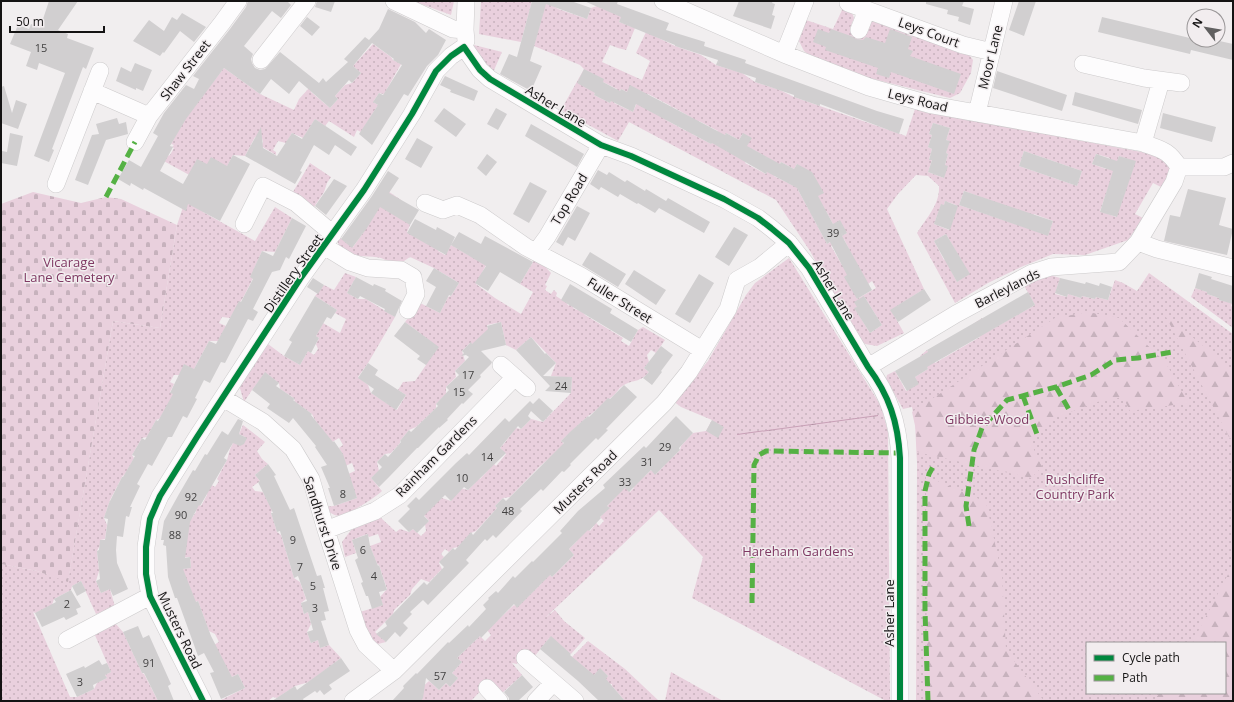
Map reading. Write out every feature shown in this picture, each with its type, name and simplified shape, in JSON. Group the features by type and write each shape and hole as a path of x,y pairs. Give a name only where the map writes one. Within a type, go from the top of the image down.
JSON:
{"street":[{"name":"Shaw Street","path":"135,142 149,116 238,1"},
{"path":"261,60 307,1"},
{"path":"394,1 453,29 465,30"},
{"path":"464,47 466,39 466,1"},
{"name":"Leys Road","path":"662,1 784,54 869,87 932,105 1143,143 1166,151 1173,157 1179,167"},
{"path":"784,54 804,1"},
{"name":"Moor Lane","path":"977,113 1004,1"},
{"name":"Leys Court","path":"848,3 963,45 992,52"},
{"path":"859,30 867,10"},
{"name":"Asher Lane","path":"464,47 480,70 490,79 601,145 631,156 724,199 758,218 789,243 809,268 868,367 878,381 890,406 898,432 900,458 900,701"},
{"name":"Distillery Street","path":"150,519 160,496 296,285 368,184 412,114 436,71 451,56 464,47"},
{"path":"1083,64 1144,78 1181,83"},
{"path":"54,176 100,71"},
{"path":"1143,143 1161,80"},
{"path":"92,91 149,116"},
{"name":"Top Road","path":"536,252 554,225 601,145"},
{"path":"1179,167 1224,167 1233,163"},
{"name":"Barleylands","path":"868,367 956,314 1032,273 1051,267 1119,262 1138,242 1174,182 1179,167"},
{"path":"244,224 263,186 296,204 350,262 368,268 401,270 413,277 416,294 408,310"},
{"name":"Fuller Street","path":"425,203 442,210 456,205 480,215 526,247 581,276 702,350"},
{"path":"1138,242 1157,249 1233,268"},
{"name":"Musters Road","path":"353,701 394,671 664,403 689,372 728,309 737,280 760,267 789,243"},
{"name":"Rainham Gardens","path":"326,530 375,512 400,495 521,382 501,364"},
{"name":"Sandhurst Drive","path":"223,398 263,422 292,449 311,479 358,630 366,645 394,671"},
{"name":"Musters Road","path":"150,519 146,547 146,574 150,596 203,701"},
{"path":"76,640 150,596"},
{"path":"525,658 575,701"},
{"path":"536,701 553,683"},
{"path":"487,688 499,701"}],"green space":[{"path":"413,1 454,1 451,15"},
{"path":"481,1 532,1 521,42 479,34"},
{"path":"546,1 558,9 587,19 591,8 597,6 622,15 619,22 635,28 626,50 610,45 602,62 642,80 650,61 636,53 646,32 675,46 701,55 716,65 742,73 755,82 906,136 915,109 1152,154 1165,162 1170,168 1163,188 1153,183 1135,214 1143,218 1128,240 1085,255 1053,254 988,283 955,303 917,233 935,205 939,193 939,186 928,176 916,175 898,194 887,209 924,289 891,310 904,333 877,346 865,344 855,334 810,251 776,200 629,122 618,141 561,110 584,69 580,65 534,46","holes":["601,81 617,89 610,103 594,95","621,89 639,98 633,112 614,103","648,94 671,106 666,116 643,104","673,107 692,118 686,131 666,120","699,121 718,131 711,144 692,134","933,123 950,128 946,140 949,141 946,153 948,154 944,178 928,172 932,160 929,159 932,149 928,147 932,135 929,134","726,133 739,140 743,133 740,158 720,143","752,149 773,161 766,174 745,163","1024,151 1082,171 1077,186 1019,166","1096,154 1110,158 1106,169 1092,164","1119,156 1135,162 1116,217 1100,211","781,162 794,169 797,164 798,178 794,186 774,176","816,180 817,196 810,212 798,190","964,191 1033,216 1034,214 1053,221 1048,235 959,205","945,201 956,205 949,230 934,224 941,205 944,205","821,211 822,213 826,211 833,224 847,233 827,244 812,216","946,234 969,274 957,282 948,265 947,258 944,260 934,241","844,239 854,259 842,265 831,246","848,275 868,284 872,281 876,288 857,299","864,296 882,325 870,333 855,309"]},
{"path":"843,8 852,13 854,18 850,28 864,34 873,17 967,52 973,60 971,73 960,93 950,98 853,74 816,61 804,51 799,41 806,20 833,29"},
{"path":"373,44 393,60 401,64 384,94 379,93 373,102 378,105 361,132 357,130 354,137 329,121 325,126 315,119 303,138 292,133 286,143 278,141 273,150 276,152 276,155 261,146 263,142 262,138 259,136 255,137 245,156 233,155 203,212 255,241 275,207 292,218 275,252 262,251 253,271 255,274 244,296 230,318 222,317 219,323 226,326 218,341 209,341 194,369 179,375 174,375 170,382 174,384 170,392 175,395 159,419 156,420 147,437 142,438 132,455 134,458 110,500 104,518 107,525 105,539 100,540 100,545 97,551 99,571 96,581 101,593 110,589 115,607 96,614 81,581 72,586 71,590 54,599 52,605 35,613 33,612 70,697 77,697 94,689 97,683 107,678 105,675 111,672 94,633 115,623 123,632 142,673 144,674 158,701 1,701 1,564 37,571 68,581 113,321 160,328 177,225 193,177 160,159 170,155 174,148 172,147 174,145 171,144 184,120 224,68 260,94 294,110 299,99 310,87 311,92 330,108 338,99 335,96 345,85 352,83 361,73 353,66"},
{"path":"474,45 502,52 491,77 475,50"},
{"path":"310,163 331,177 324,192 314,207 293,192"},
{"path":"382,187 401,200 410,225 407,232 440,247 438,251 445,255 451,245 470,256 477,250 486,265 476,284 521,314 533,292 520,284 536,257 551,273 545,285 547,286 545,290 551,294 554,290 557,293 556,296 562,300 569,300 567,304 569,306 572,301 576,303 573,308 577,310 579,306 585,315 623,338 621,341 629,346 638,330 643,327 665,340 656,353 651,350 647,355 649,362 644,368 649,372 643,378 621,387 614,395 561,441 565,445 539,467 510,497 503,498 495,506 497,508 476,531 471,533 458,547 453,548 449,552 445,549 441,554 444,557 439,563 442,569 429,582 421,579 412,589 410,595 394,610 393,614 375,632 386,642 378,644 369,639 360,612 383,605 380,597 387,589 379,565 377,564 370,546 381,542 378,534 369,537 367,534 352,540 356,553 345,557 342,542 351,530 380,517 396,532 400,529 409,532 413,529 421,536 426,531 425,524 429,521 423,514 442,498 451,501 456,487 468,490 475,483 472,471 480,479 494,464 496,466 506,454 500,448 516,428 521,429 531,419 543,422 571,393 572,378 551,376 556,363 531,337 516,350 506,345 501,322 487,325 492,348 470,343 462,351 465,361 455,371 456,377 446,387 446,394 436,404 436,408 416,427 409,430 391,453 385,454 377,462 379,471 371,478 382,491 361,506 343,515 334,515 323,507 334,506 357,498 348,474 355,471 352,463 343,467 340,459 342,453 339,448 343,445 339,438 332,442 312,414 295,402 294,398 280,389 279,383 265,373 244,402 239,385 268,344 284,356 300,365 308,351 314,355 318,349 316,344 319,338 316,336 323,323 340,333 346,319 335,313 337,310 315,296 324,285 334,290 345,273 356,277 347,293 358,299 366,299 395,317 358,377 368,385 371,393 397,410 406,395 398,390 403,382 415,381 426,365 421,334 405,322 420,303 440,313 448,297 451,296 459,283 434,268 410,257 398,265 381,258 352,255 342,249 338,243 336,235 353,247 363,233"},
{"name":"Vicarage Lane Cemetery","path":"33,192 81,203 106,197 121,199 177,225 160,328 113,321 68,582 37,571 1,564 1,204"},
{"name":"Hareham Gardens","path":"789,258 881,406 888,432 890,701 886,701 692,598 703,557 659,510 545,618 555,610 564,621 585,638 571,654 550,637 534,657 527,651 517,664 512,663 522,675 501,694 490,681 471,701 416,701 418,691 429,681 439,690 446,683 450,687 458,678 452,673 462,662 457,658 480,636 485,641 491,635 487,630 514,605 517,607 541,584 544,569 552,577 574,555 569,549 577,541 573,536 584,526 590,531 594,526 589,521 592,518 599,526 604,521 600,517 609,508 607,506 625,487 630,492 634,488 629,483 645,476 651,470 656,474 664,466 664,462 680,450 681,446 693,433 706,431 712,420 681,407 673,401 681,394 708,361 746,295 755,283"},
{"name":"Rushcliffe Country Park","path":"1149,273 1233,334 1233,701 916,701 917,463 915,423 912,407 903,409 886,379 887,375 895,371 906,391 918,384 915,377 928,369 920,356 927,350 935,363 980,337 973,324 982,318 989,331 1035,305 1022,282 1046,274 1060,278 1055,294 1067,297 1068,294 1081,298 1082,296 1095,299 1096,297 1108,300 1115,280 1137,291"},
{"path":"1195,288 1219,298 1219,300 1232,303 1233,328 1191,297"},
{"name":"Gibbies Wood","path":"1088,312 1119,318 1166,363 1188,403 1130,411 1123,397 1097,402 1052,419 1030,441 1042,467 1031,478 917,452 916,430 912,412 1055,318"},
{"path":"1165,315 1233,370 1233,435 1230,439"},
{"path":"243,425 265,442 257,451 262,459 268,464 255,475 260,481 252,487 255,491 263,492 272,510 271,513 277,532 281,535 294,578 300,582 306,599 301,603 304,614 308,612 311,624 307,632 311,643 318,640 320,648 329,645 341,658 309,682 295,686 277,698 273,697 268,701 219,701 245,688 238,674 232,677 212,646 219,642 215,634 209,631 198,601 193,603 189,585 179,569 191,568 190,557 178,558 182,529 196,512 194,508 196,503 201,506 207,495 207,489 210,484 215,487 219,481 217,479 227,460 233,443 245,437 239,434"},
{"path":"926,476 986,502 1002,576 1006,650 1044,701 927,701"},
{"path":"1233,565 1233,701 1153,701 1159,694 1226,694 1226,642 1193,642"},
{"path":"588,641 625,669 659,701 625,701 612,686 612,684 605,684 603,682 608,676 600,669 593,676 572,657"},
{"path":"671,672 723,701 665,701"}],"water":[{"path":"878,416 737,435 737,434"}],"building":[{"path":"49,1 78,1 58,30 68,34 67,38 94,48 86,69 83,67 52,149 54,150 49,162 34,156 65,73 39,63 37,70 26,66 31,52 10,44 18,25 29,29 31,24 40,28"},
{"path":"248,1 287,1 291,5 281,18 272,11 244,46 253,54 251,59 255,68 260,70 265,69 280,52 319,83 323,78 326,82 348,62 344,59 365,37 369,40 379,29 388,9 415,22 426,33 429,29 446,40 438,55 427,66 408,96 404,94 372,145 359,134 378,105 373,102 379,93 383,95 402,65 393,60 394,59 372,43 353,66 361,73 352,83 349,80 335,96 338,99 330,108 299,81 289,94 271,79 260,94 224,68 186,119 170,146 173,147 160,171 183,184 197,159 207,164 211,157 227,166 233,155 250,164 220,221 188,204 186,211 144,188 143,190 131,183 130,186 118,179 129,160 141,167 158,136 153,133 164,113 186,85 194,89 199,79 193,76 230,29 246,7"},
{"path":"317,1 335,1 331,12 315,7"},
{"path":"532,1 571,1 591,8 587,19 546,4 530,61 542,66 531,91 500,74 509,54 517,57"},
{"path":"584,1 618,1 617,4 669,23 666,30 705,42 704,46 746,60 745,63 877,111 904,119 899,134 820,104 820,106 794,97 794,95 755,82 756,78 716,65 718,60 675,46 619,22 621,17"},
{"path":"739,1 773,1 772,3 775,4 772,15 775,16 771,29 733,16"},
{"path":"926,1 964,1 962,6 974,9 970,25 958,21 959,17 947,14 948,10 926,4"},
{"path":"1019,1 1036,1 1024,36 1009,30"},
{"path":"182,13 206,27 194,42 180,31 164,53 163,52 160,56 133,41 149,20 164,31 172,17 177,20"},
{"path":"307,17 320,27 312,36 300,26"},
{"path":"1102,17 1186,37 1186,48 1226,48 1226,42 1233,44 1233,60 1191,50 1190,54 1098,32"},
{"path":"818,29 829,33 831,29 856,39 863,40 866,37 885,43 890,29 912,37 908,49 913,51 910,56 961,74 954,94 891,72 889,78 876,74 878,68 825,50 826,47 813,42"},
{"path":"135,63 152,70 143,91 136,88 136,90 116,81 121,67 131,72"},
{"path":"584,69 604,79 603,82 620,91 621,89 627,92 630,85 725,135 726,133 739,140 743,133 752,138 747,146 780,164 781,162 794,169 797,164 812,172 824,193 818,196 833,224 840,220 847,233 842,236 872,290 857,299 844,277 847,275 830,242 827,244 797,188 767,172 766,174 712,143 711,144 636,104 633,112 611,101 610,103 594,95 595,93 577,83"},
{"path":"997,71 1067,95 1062,111 993,88"},
{"path":"445,76 478,91 474,101 450,92 451,90 440,85"},
{"path":"4,86 12,113 16,100 27,104 18,129 1,123 1,87"},
{"path":"1075,92 1142,110 1138,124 1072,105"},
{"path":"444,108 466,124 456,137 434,121"},
{"path":"496,108 507,114 498,130 487,124"},
{"path":"1163,113 1216,127 1212,142 1160,128"},
{"path":"117,118 119,124 126,122 128,134 106,140 88,185 75,180 92,135 99,134 96,124"},
{"path":"315,119 357,147 351,156 335,145 329,155 314,145 295,184 245,156 261,127 263,148 277,156 292,133 302,139"},
{"path":"933,123 950,128 946,140 950,141 946,153 948,154 945,165 948,166 944,178 928,172 932,160 929,160 932,149 928,147 932,135 929,134"},
{"path":"531,124 584,154 577,167 525,136"},
{"path":"10,133 23,136 17,166 1,163 2,151 7,152"},
{"path":"417,138 433,147 421,168 405,159"},
{"path":"1024,151 1082,171 1077,186 1019,166"},
{"path":"487,154 497,162 486,176 477,168"},
{"path":"1096,154 1117,161 1119,156 1136,161 1117,217 1100,212 1113,171 1092,164"},
{"path":"598,170 607,175 609,172 625,182 627,180 666,201 668,198 710,222 704,233 659,208 655,213 620,194 618,197 601,187 599,190 590,184"},
{"path":"388,171 399,178 389,193 419,210 410,225 380,207 352,248 341,239"},
{"path":"334,179 347,186 326,215 315,206"},
{"path":"530,182 547,191 529,223 513,214"},
{"path":"1188,189 1226,198 1219,225 1233,229 1227,255 1164,241 1170,215 1180,217"},
{"path":"964,191 1053,221 1048,236 959,205"},
{"path":"945,201 958,206 950,230 934,224 941,204 944,205"},
{"path":"577,206 590,213 575,241 568,237 563,246 556,242"},
{"path":"292,218 306,226 289,259 286,257 280,270 272,272 253,309 258,312 253,321 248,319 225,363 221,362 210,383 204,380 195,398 197,399 187,418 183,416 172,437 168,437 152,466 148,464 137,484 140,486 130,507 132,507 129,517 126,516 123,537 117,536 117,563 128,589 113,596 110,589 101,593 96,581 100,579 97,551 99,550 100,540 105,540 108,519 104,518 109,503 122,477 135,456 132,455 142,438 145,440 156,420 158,421 173,394 170,393 184,364 194,369 209,341 216,344 239,301 241,302 253,279 250,277 262,251 273,256"},
{"path":"415,219 436,230 437,227 455,237 446,255 407,233"},
{"path":"734,227 748,235 729,266 715,257"},
{"path":"459,232 481,244 485,236 533,262 520,284 500,272 488,291 475,283 486,266 451,245"},
{"path":"946,234 970,274 957,282 934,241"},
{"path":"590,252 626,274 618,287 582,265"},
{"path":"434,268 459,283 451,296 449,295 440,313 426,306 436,287 426,281"},
{"path":"634,270 666,290 656,305 625,284"},
{"path":"1199,273 1212,277 1211,279 1233,286 1233,304 1219,300 1219,298 1207,294 1207,292 1195,288"},
{"path":"699,274 714,283 690,323 675,314"},
{"path":"356,277 373,286 374,284 386,289 385,291 402,301 395,317 384,311 385,309 360,296 358,299 347,293"},
{"path":"313,278 324,285 318,294 307,287"},
{"path":"1060,278 1085,284 1086,282 1099,286 1100,283 1112,287 1108,300 1096,297 1095,299 1082,296 1081,298 1068,294 1067,297 1055,293"},
{"path":"570,284 612,309 610,313 638,330 631,342 561,300"},
{"path":"924,289 931,300 898,322 890,310"},
{"path":"1028,292 1035,305 927,367 928,369 915,377 919,384 907,391 895,371 928,352 927,350"},
{"path":"315,296 337,310 331,319 327,317 316,336 319,338 311,353 308,351 300,365 284,356 292,342 289,340"},
{"path":"864,296 882,325 870,333 854,308 857,307 854,302"},
{"path":"405,322 439,347 426,365 417,359 420,356 394,336"},
{"path":"501,322 506,345 481,351 492,362 480,375 481,377 468,390 473,394 463,404 462,403 447,419 448,420 417,448 379,487 371,478 382,467 377,462 385,454 388,457 409,430 411,432 438,406 436,404 449,390 446,387 459,375 455,371 469,357 466,355 461,356 464,353 462,351 488,329 487,326"},
{"path":"531,337 545,354 546,353 556,363 543,376 572,377 571,393 545,391 550,386 516,350"},
{"path":"661,346 673,355 652,385 643,378 649,372 644,368"},
{"path":"368,363 378,370 375,375 406,395 396,410 371,393 374,389 358,378"},
{"path":"265,372 279,383 276,386 295,399 293,400 312,414 311,415 333,442 334,441 343,454 357,498 334,506 328,488 330,488 321,467 327,465 315,447 316,446 293,418 289,423 267,408 270,404 252,390"},
{"path":"624,385 637,397 606,429 608,430 598,440 596,438 564,472 562,471 543,491 541,489 520,509 522,511 496,538 493,535 487,541 485,539 466,560 469,563 428,605 423,600 410,612 412,614 403,623 408,628 400,637 395,632 386,642 376,634 387,626 385,622 424,582 427,585 444,567 439,562 453,548 455,550 471,532 473,535 497,508 495,506 503,498 506,501 564,443 561,441 570,432 588,416 589,417 608,398 610,399"},
{"path":"539,398 553,411 543,422 531,411 528,416 531,419 521,429 518,426 500,448 506,453 468,490 464,487 451,501 445,495 424,516 429,521 417,533 413,529 409,532 398,521 410,509 407,506 416,497 419,500 467,453 469,455 505,418 509,422 530,401 533,404"},
{"path":"676,416 693,433 679,448 680,450 655,475 651,470 629,492 625,488 607,506 610,508 600,517 601,518 569,549 574,555 552,577 550,575 517,608 514,604 481,638 480,636 457,658 462,662 452,673 458,678 450,687 446,683 439,690 426,678 423,698 421,701 392,701 404,688 403,686 416,673 417,674 448,642 449,643 468,625 469,627 486,609 483,605 489,599 488,598 496,591 498,593 513,576 515,578 532,561 533,562 562,533 560,531 578,511 605,488 603,485 644,446 646,448"},
{"path":"238,419 243,421 239,434 247,438 244,444 240,446 233,443 224,458 227,460 190,522 185,558 190,557 191,568 183,569 196,602 198,601 211,636 232,677 238,674 245,688 221,699 210,673 214,672 204,653 198,656 177,598 175,598 168,577 166,546 163,545 164,540 161,540 164,521 193,470 195,471 205,454 207,455 222,431 228,435"},
{"path":"712,420 724,427 718,438 706,431"},
{"path":"268,464 276,475 274,476 290,510 294,508 317,576 321,575 325,588 323,588 329,611 324,612 326,620 321,621 329,645 320,648 318,640 311,643 307,632 313,630 308,612 304,614 301,603 307,601 298,576 294,578 280,531 277,532 271,513 273,513 258,482 260,481 255,475"},
{"path":"368,534 370,546 378,566 379,565 387,590 379,592 383,605 372,609 368,596 366,596 361,583 363,582 355,560 358,558 352,540"},
{"path":"81,581 86,591 77,596 72,586"},
{"path":"71,590 81,607 76,609 78,614 66,620 64,617 42,627 35,613 56,602 54,599"},
{"path":"138,626 143,638 149,635 171,684 168,686 174,701 158,701 144,673 142,673 123,632"},
{"path":"551,636 571,654 570,655 594,675 600,668 608,676 606,679 625,701 599,701 540,649"},
{"path":"341,658 350,671 329,685 332,689 324,695 320,690 317,693 315,691 303,699 304,701 272,701 295,686 297,690"},
{"path":"99,660 102,665 107,663 111,672 105,675 107,678 93,685 94,689 77,697 66,674 84,666 85,668"},
{"path":"522,675 533,687 518,701 509,701 509,698 504,692"}],"marked path":[{"path":"106,197 135,142"},
{"path":"969,526 966,506 974,450 982,428 1007,400 1056,387 1091,375 1115,360 1138,358 1172,352"},
{"path":"1056,387 1071,413"},
{"path":"1023,396 1038,437"},
{"path":"752,603 754,465 759,455 766,451 900,453"},
{"path":"928,701 925,611 925,491 929,474 935,463"}],"cycle path":[{"path":"203,701 150,596 146,574 146,547 150,519 160,496 197,437 300,279 364,190 412,114 436,71 451,56 464,47 480,70 490,79 601,145 631,156 724,199 758,218 789,243 809,268 882,388 895,421 900,458 900,701"}]}
